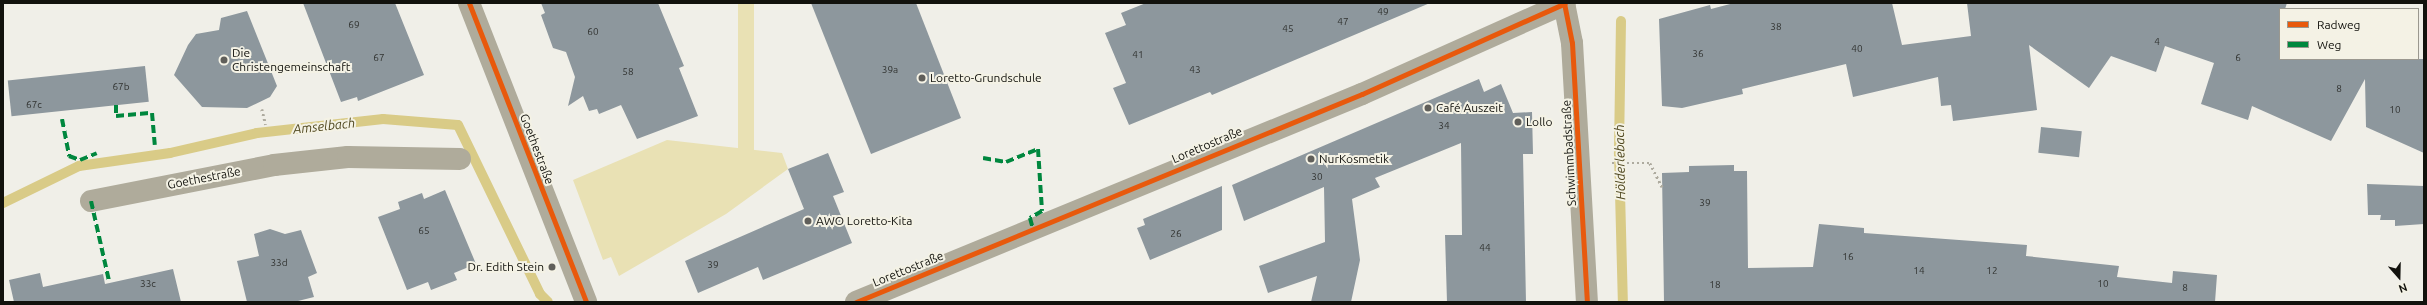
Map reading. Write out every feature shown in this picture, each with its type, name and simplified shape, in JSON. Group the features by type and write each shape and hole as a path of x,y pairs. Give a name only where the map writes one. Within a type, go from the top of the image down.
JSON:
{"street":[{"name":"Goethestraße","path":"469,3 586,302"},
{"name":"Lorettostraße","path":"856,302 1362,94 1565,3"},
{"name":"Schwimmbadstraße","path":"1565,3 1572,44 1587,302"},
{"name":"Goethestraße","path":"91,201 274,165 348,157 460,159"}],"path":[{"path":"262,109 266,125"},
{"path":"1612,163 1650,163 1662,187"}],"shaded area":[{"path":"738,3 754,3 754,168 738,168"},
{"path":"667,140 782,153 788,169 726,214 619,276 611,257 603,260 573,180"}],"building":[{"path":"303,3 395,3 424,75 358,101 357,97 341,102"},
{"path":"541,3 658,3 684,66 679,68 698,116 637,139 621,105 599,114 597,109 589,111 583,96 568,106 575,77 566,52 553,48 541,15 545,13"},
{"path":"811,3 916,3 961,118 871,154"},
{"path":"1146,3 1430,3 1212,95 1210,92 1129,125 1113,88 1126,83 1105,33 1126,25 1121,13"},
{"path":"1734,3 1892,3 1902,45 1971,36 1967,3 2287,3 2285,8 2279,8 2279,60 2424,59 2424,153 2366,127 2365,79 2331,141 2252,106 2248,120 2201,104 2214,63 2165,46 2156,72 2111,56 2089,88 2029,45 2037,110 1953,121 1951,105 1941,106 1938,77 1853,97 1846,64 1742,89 1743,94 1682,108 1662,106 1659,19 1710,5 1711,9"},
{"name":"Die Christengemeinschaft","path":"247,11 277,86 270,97 247,108 202,107 174,75 188,45 196,34 219,30 221,18"},
{"path":"145,66 149,102 12,116 8,80"},
{"path":"1479,79 1484,92 1501,84 1513,113 1532,112 1533,154 1523,154 1526,302 1447,302 1445,235 1462,235 1461,143 1375,178 1380,187 1352,199 1360,260 1351,302 1311,302 1317,276 1268,293 1259,266 1325,242 1324,187 1244,221 1232,185"},
{"path":"2041,127 2082,131 2079,157 2038,153"},
{"name":"AWO Loretto-Kita","path":"828,153 844,192 833,196 852,243 763,280 758,267 698,293 685,261 804,209 788,169"},
{"path":"1734,165 1734,171 1747,171 1748,268 1813,267 1819,224 1864,228 1864,233 2027,245 2026,256 2119,266 2117,277 2172,283 2173,271 2217,275 2215,302 1664,302 1662,173 1689,172 1689,166"},
{"path":"2367,184 2424,186 2424,224 2395,226 2395,220 2380,220 2381,215 2368,215"},
{"path":"1222,186 1222,230 1150,260 1137,228 1145,225 1143,219"},
{"path":"445,190 476,264 454,273 457,280 431,290 428,282 407,290 378,217 400,209 398,202 422,193 424,199"},
{"path":"270,229 285,234 301,230 317,273 308,277 314,297 294,302 247,302 237,261 259,256 254,234"},
{"path":"173,269 181,302 14,302 9,280 40,273 43,287 103,274 105,284"}],"waterway":[{"name":"Hölderlebach","path":"1621,21 1619,154 1623,302"},
{"name":"Amselbach","path":"3,203 79,166 170,153 257,133 383,119 458,125 540,294 548,302"}],"marked path":[{"path":"116,105 116,116 152,113 155,145"},
{"path":"62,119 69,156 80,160 97,153"},
{"path":"983,158 1006,162 1038,149 1042,211 1030,218 1033,229"},
{"path":"91,201 109,281"}],"cycle path":[{"path":"469,3 586,302"},
{"path":"1564,3 1572,43 1587,302"},
{"path":"856,302 1362,94 1565,3"}],"place":[{"name":"Die Christengemeinschaft","path":"224,60"},
{"name":"Loretto-Grundschule","path":"922,78"},
{"name":"Café Auszeit","path":"1428,108"},
{"name":"Lollo","path":"1518,122"},
{"name":"NurKosmetik","path":"1311,159"},
{"name":"AWO Loretto-Kita","path":"808,221"},
{"name":"Dr. Edith Stein","path":"552,267"}]}
